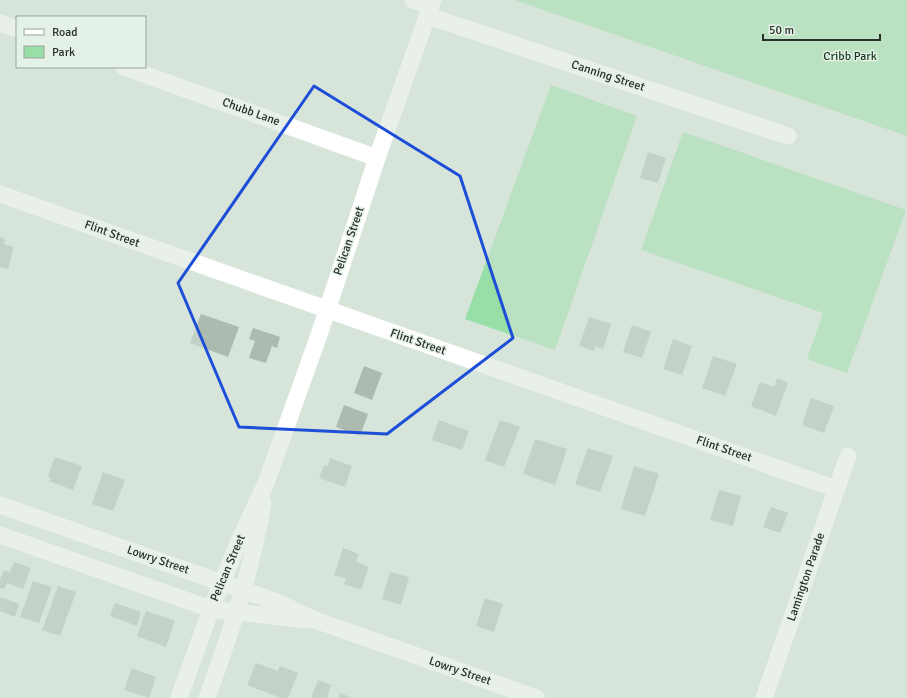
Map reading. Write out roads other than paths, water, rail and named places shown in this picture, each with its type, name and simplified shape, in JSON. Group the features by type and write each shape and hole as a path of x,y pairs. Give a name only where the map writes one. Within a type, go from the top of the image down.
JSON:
{"street":[{"name":"Canning Street","path":"413,0 431,8 788,136"},
{"name":"Pelican Street","path":"179,698 221,583 266,483 377,158 431,8"},
{"path":"0,23 16,29"},
{"name":"Chubb Lane","path":"127,68 377,158"},
{"name":"Flint Street","path":"0,194 836,489"},
{"name":"Lamington Parade","path":"764,698 848,456"},
{"name":"Pelican Street","path":"207,698 220,664 243,590 258,530 266,483"},
{"name":"Lowry Street","path":"0,505 243,590 276,602 315,620 536,698"},
{"name":"Lowry Street","path":"0,535 211,609 236,614 315,620"},
{"path":"194,655 220,664"}],"park label":[{"name":"Cribb Park","path":"850,56"}]}
